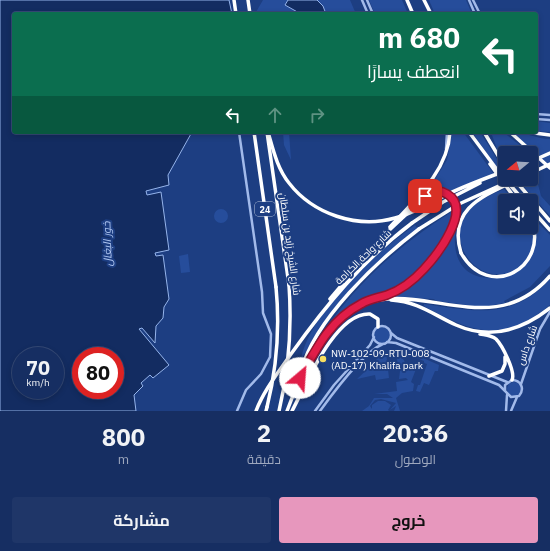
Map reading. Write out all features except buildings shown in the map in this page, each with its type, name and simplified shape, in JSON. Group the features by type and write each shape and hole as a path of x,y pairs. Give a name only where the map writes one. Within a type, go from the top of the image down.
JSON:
{"highway":[{"path":"234,0 236,12"},
{"path":"248,0 250,12"},
{"path":"407,0 412,12"},
{"path":"424,0 430,12"},
{"path":"538,133 550,135"},
{"name":"شارع الشيخ زايد بن سلطان","path":"254,134 278,307 277,354 266,409"},
{"name":"شارع الشيخ زايد بن سلطان","path":"267,134 290,307 289,351 278,411"},
{"path":"268,134 274,154 288,182 301,196 317,208 345,219 369,221 394,219 498,175"},
{"path":"256,411 270,385 339,286 440,168 450,134"},
{"path":"470,134 489,160 518,194"},
{"path":"485,134 498,155"},
{"path":"512,134 550,168"},
{"path":"538,158 550,153"},
{"path":"489,160 493,170 512,194"},
{"path":"538,169 550,164"},
{"name":"شارع واحة الكرامة","path":"321,313 346,283 370,258 412,223 454,196 498,175"},
{"name":"شارع واحة الكرامة","path":"300,378 305,360 315,342 348,294 389,253 419,229 459,204 499,186"},
{"path":"504,186 490,193 470,206 461,218 457,236 461,252 470,266 487,276 507,277 515,274 528,264 537,247 537,234"},
{"path":"520,186 550,221"},
{"path":"287,411 300,378 322,338 339,320 364,302 399,289 421,272 434,256 456,221 458,212 456,204 452,198 444,193 435,191 429,193 383,236"},
{"path":"538,217 550,230"},
{"path":"348,313 374,302 403,298 463,307 490,309 526,297 541,286 550,276"},
{"path":"374,302 392,300 415,304 464,330 493,337 498,342 514,372 512,380"},
{"path":"445,319 475,331 498,332 521,327 533,321 550,308"},
{"path":"292,411 320,357 346,323 357,316 370,314 378,319 378,327"},
{"path":"489,376 498,374 504,369 506,364 504,354"}],"street":[{"path":"362,0 367,12"},
{"path":"366,0 372,12"},
{"path":"469,0 474,12"},
{"path":"474,0 479,12"},
{"path":"538,114 550,116"},
{"path":"538,118 550,120"},
{"path":"237,411 246,390 266,367 270,357 271,345 269,327 263,313 262,292 239,134"},
{"path":"445,154 447,134"},
{"name":"شارع داس","path":"521,384 540,329 550,312"},
{"path":"315,411 334,385 370,345 374,337 374,331 378,327 386,327 397,338 489,376 508,382 512,380 518,381 521,384 522,391 517,397 512,411"},
{"path":"387,342 391,337 391,333"},
{"path":"374,337 377,342 382,344"},
{"path":"320,411 338,387 373,349 387,342 396,343 500,385 507,395 506,411"},
{"path":"505,391 508,382"},
{"path":"507,395 517,397"}],"shaded area":[{"path":"263,0 288,0 285,5 297,12 256,12"},
{"path":"317,0 350,0 355,12 325,12 323,6"},
{"path":"369,0 402,0 407,12 374,12"},
{"path":"429,0 466,0 471,12 434,12"},
{"path":"538,121 550,123 550,132 538,131"},
{"path":"283,134 289,134 291,160 284,145"},
{"path":"452,134 464,134 494,174 450,191 442,188 432,189 432,184 447,160"},
{"path":"473,134 481,134 498,161 498,169"},
{"path":"491,134 506,134 521,146 498,146 498,151"},
{"path":"514,134 526,134 550,139 550,166 538,155 538,146 528,146"},
{"path":"538,184 541,196 550,206 550,216 538,203 538,194 530,194 523,186 538,186"},
{"path":"504,189 508,194 498,194 498,234 534,234 535,247 532,254 526,264 515,271 494,274 482,271 472,263 465,253 461,242 460,229 464,217 472,206"},
{"path":"218,209 224,209 228,213 228,219 224,223 218,223 214,219 214,213"},
{"path":"456,209 455,219 437,249 426,264 408,282 395,290 356,305 331,324 330,323 357,290 387,260 421,233"},
{"path":"457,222 456,249 463,267 477,276 494,277 511,271 525,259 533,240 533,234 538,234 538,223 550,235 550,266 530,287 504,301 505,303 482,307 436,301 434,299 389,297 401,290 421,274 437,255"},
{"path":"415,225 419,230 389,252 347,294 301,359 307,341 317,322 347,284 382,251"},
{"path":"188,254 190,272 181,273 179,256"},
{"path":"550,279 550,305 533,317 502,330 473,328 458,323 424,306 424,304 475,310 491,310 506,307 521,302 536,292"},
{"path":"382,327 389,332 390,335 385,342 382,343 375,338 374,335 379,328"},
{"path":"400,348 439,365 438,371 435,371 429,385 424,383 420,392 416,391 418,385 420,385 427,364 424,363 424,361 407,354"},
{"path":"383,350 386,352 389,378 376,380 375,375 357,379 377,360 375,358"},
{"path":"396,354 404,360 405,364 416,369 411,382 414,384 413,391 402,393 396,398 400,411 394,411 396,406 390,410 396,403 381,399 375,400 370,406 372,409 372,405 378,401 385,401 391,405 388,410 389,411 362,411 369,406 374,398 393,398 387,394 374,394 397,391 396,382 408,380 406,378 399,379 400,371 395,356"},
{"path":"511,382 517,382 521,386 521,392 517,396 511,396 507,392 507,386"}],"water":[{"name":"خور البغال","path":"0,0 229,0 232,12 12,12 12,134 191,134 168,175 169,185 146,191 147,195 161,192 169,250 155,253 156,256 163,255 169,299 164,307 163,318 156,326 155,343 142,328 139,329 169,365 153,378 150,375 141,383 143,386 134,395 136,411 0,411"},
{"path":"288,0 317,0 323,6 325,12 297,12 285,5"}],"place":[{"name":"NW-102-09-RTU-008 (AD-17) Khalifa park","path":"323,359"}],"route":[{"path":"300,378 315,348 339,320 361,303 384,296 405,286 428,265 439,249 456,221 458,208 450,196 440,191 431,192 425,196"}]}
